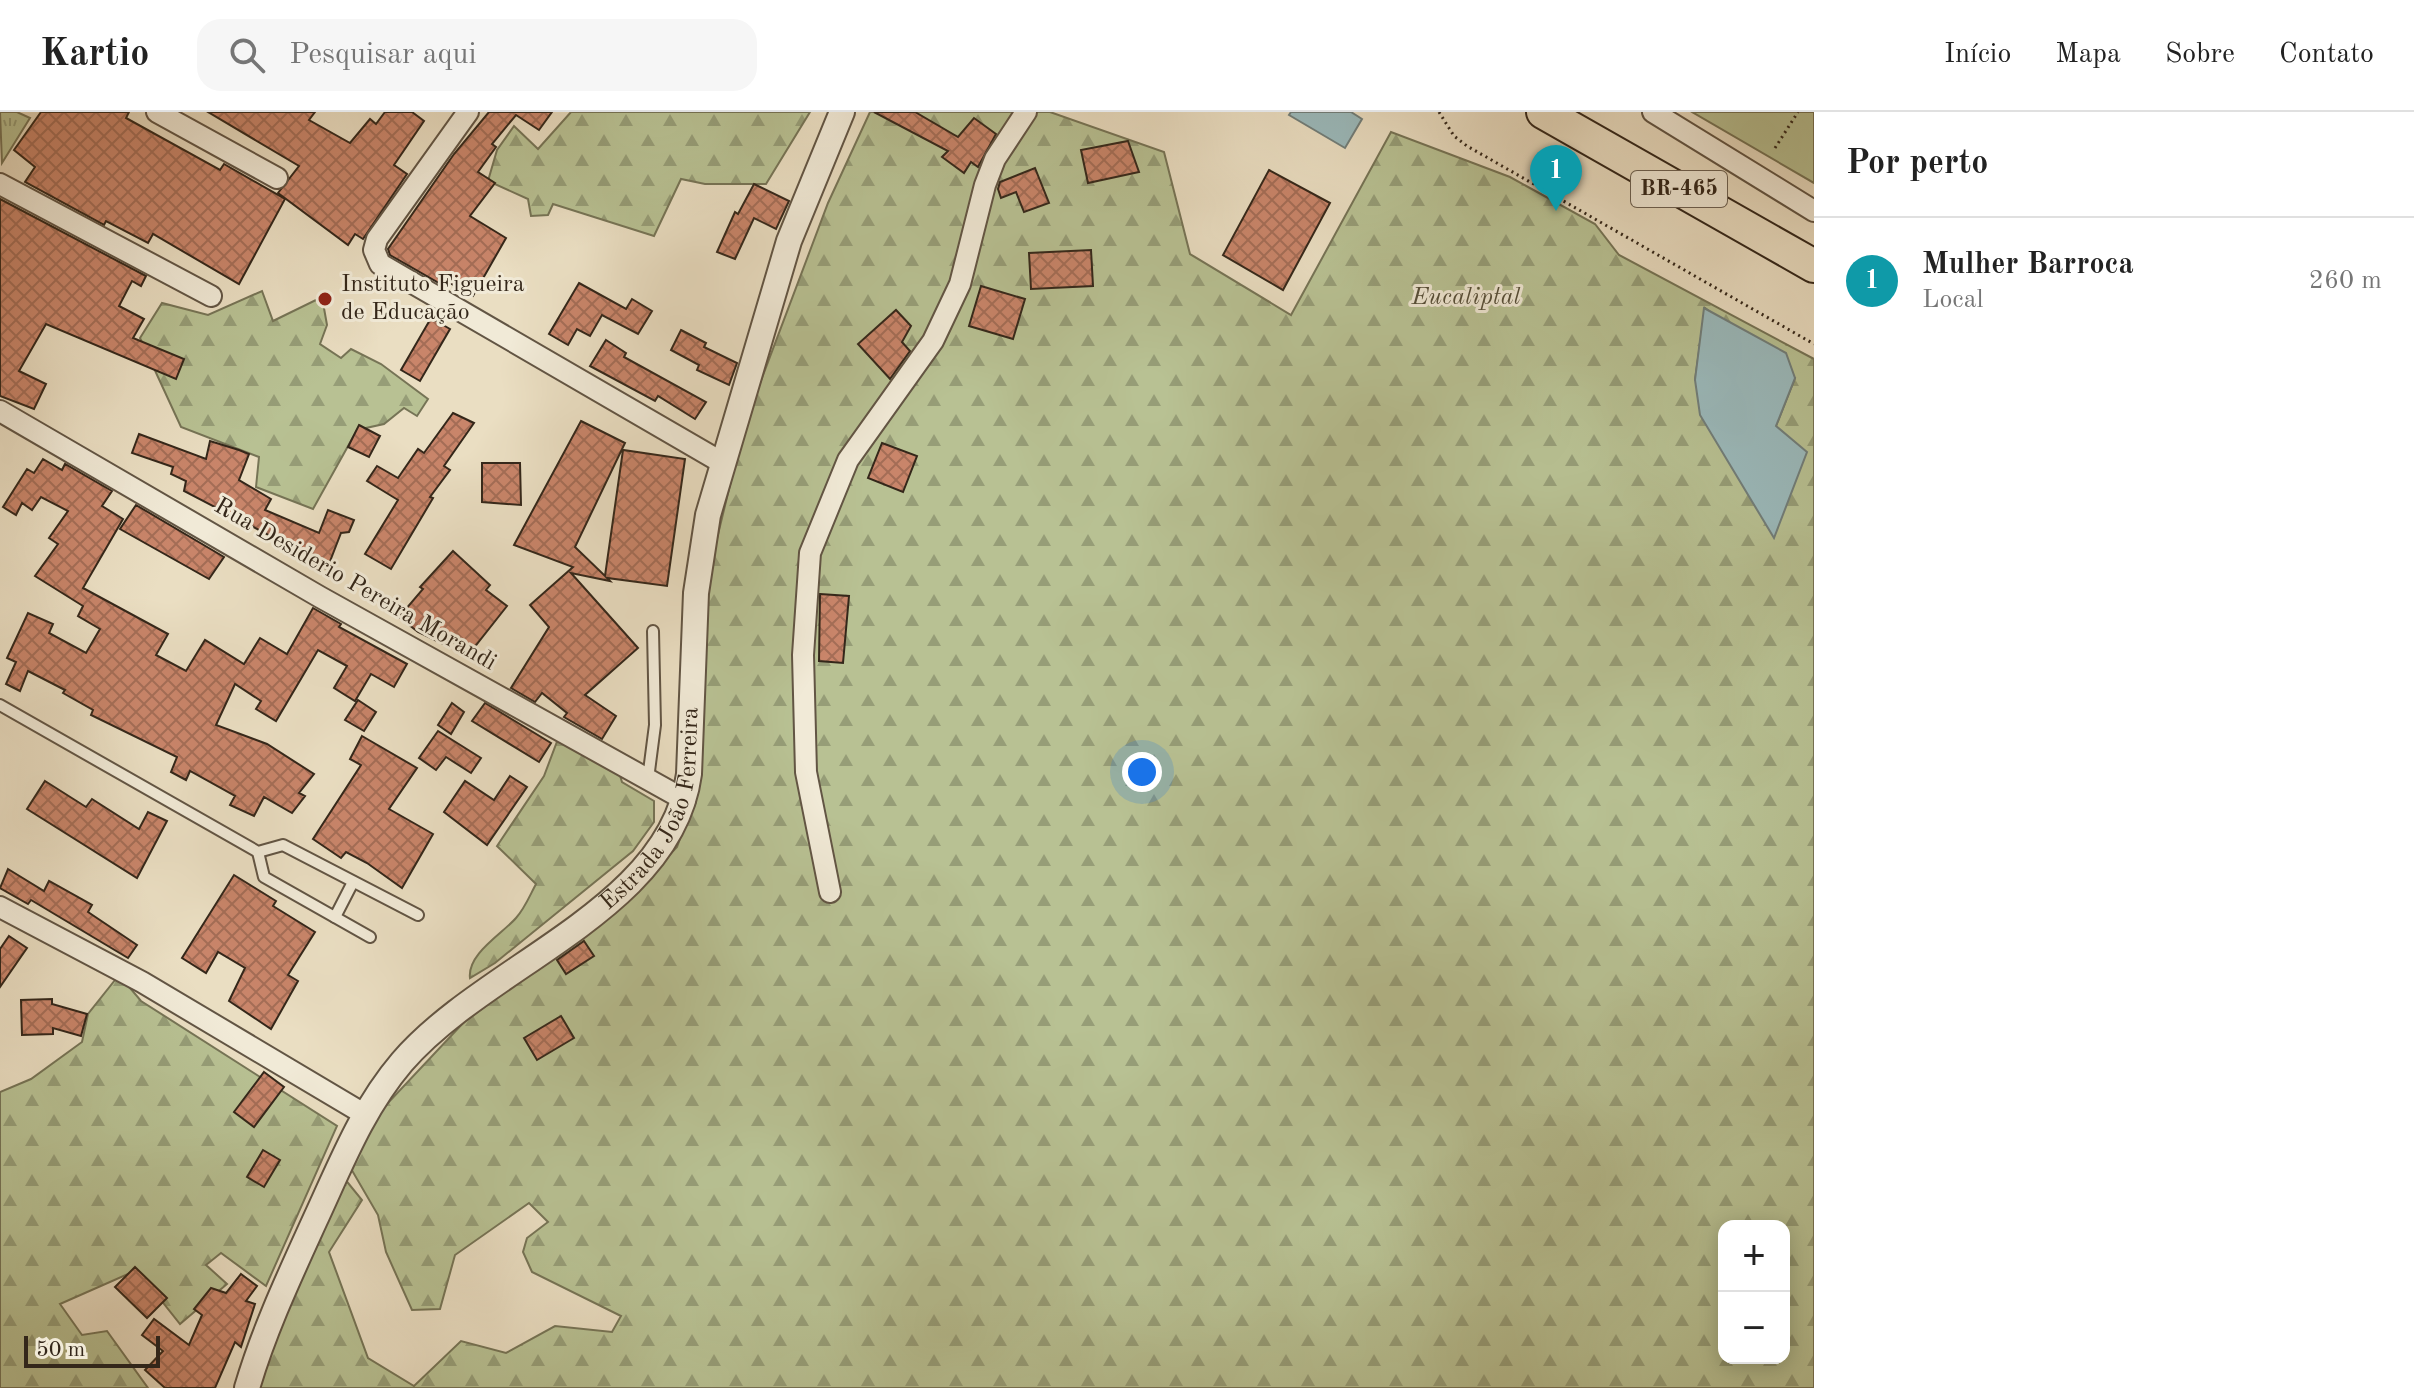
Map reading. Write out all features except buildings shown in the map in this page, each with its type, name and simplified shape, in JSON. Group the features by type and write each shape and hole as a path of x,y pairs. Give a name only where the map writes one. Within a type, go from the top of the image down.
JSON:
{"highway":[{"name":"BR-465","path":"1552,115 1814,266"}],"street":[{"path":"157,112 277,178"},
{"path":"468,112 377,239 374,250 380,264 721,462"},
{"name":"Estrada João Ferreira","path":"247,1388 259,1347 332,1178 364,1114 404,1060 443,1022 628,885 664,844 685,800 691,757 696,593 708,515 721,462 789,241 842,112"},
{"path":"830,892 806,772 803,655 810,553 848,460 933,341 960,284 985,185 995,159 1026,112"},
{"path":"1653,112 1814,211"},
{"path":"0,184 211,296"},
{"name":"Rua Desiderio Pereira Morandi","path":"0,411 320,597 685,800"},
{"path":"4,909 142,982 364,1114"}],"lane":[{"path":"648,779 655,725 653,631"},
{"path":"0,705 258,852 283,845 418,915"},
{"path":"258,852 264,877 370,937"},
{"path":"335,917 353,882"}],"path":[{"path":"1439,112 1454,136 1467,146 1814,344"},
{"path":"1775,148 1798,112"}],"green space":[{"path":"0,112 17,112 30,118 2,163"},
{"path":"571,112 810,112 766,184 705,184 681,179 654,236 553,204 548,215 531,216 528,199 488,181 497,150 514,126 538,149"},
{"name":"Eucaliptal","path":"870,112 1050,112 1164,152 1190,254 1291,315 1391,132 1510,177 1595,224 1619,255 1814,359 1814,1388 259,1388 273,1340 344,1178 362,1200 329,1252 368,1358 414,1386 461,1341 506,1353 555,1326 612,1332 621,1316 532,1272 523,1252 527,1238 548,1222 529,1203 455,1255 440,1309 412,1310 386,1252 378,1215 350,1167 370,1122 465,1021 570,945 636,890 677,847 700,784 698,693 706,584 745,423 828,203","holes":["1705,308 1795,378 1776,426 1695,380"]},
{"path":"1692,112 1814,112 1814,183"},
{"path":"262,291 273,321 322,297 327,325 320,344 341,358 351,349 381,364 428,399 417,416 404,408 384,424 357,430 313,509 256,487 259,457 181,427 140,338 162,303 208,315"},
{"path":"558,739 619,772 622,782 654,801 654,822 633,851 495,963 470,978 474,961 519,914 536,884 497,846 544,776"},
{"path":"119,975 141,1001 337,1126 266,1286 221,1253 206,1265 227,1284 180,1324 137,1270 60,1304 82,1335 107,1331 148,1388 0,1388 0,1092 31,1079 82,1042 88,1014"}],"water":[{"path":"1291,112 1351,112 1362,119 1345,148 1289,115"},
{"path":"1704,308 1786,353 1795,378 1776,426 1807,452 1774,538 1700,415 1695,380"}],"place":[{"name":"Mulher Barroca","path":"1556,211"},
{"name":"Instituto Figueira de Educação","path":"325,299"}]}
